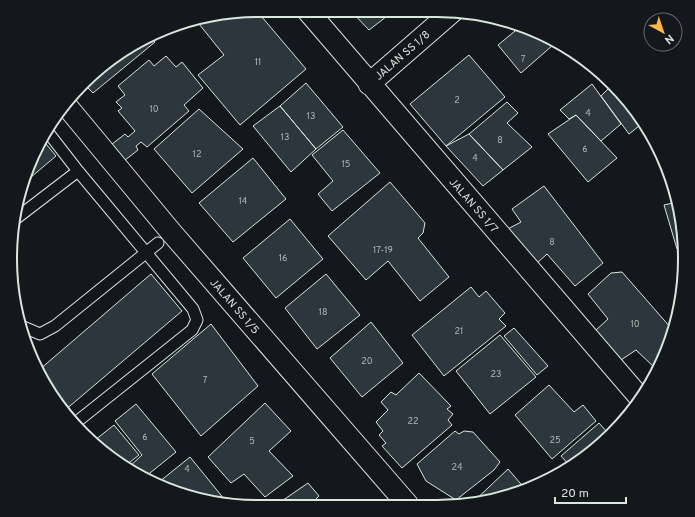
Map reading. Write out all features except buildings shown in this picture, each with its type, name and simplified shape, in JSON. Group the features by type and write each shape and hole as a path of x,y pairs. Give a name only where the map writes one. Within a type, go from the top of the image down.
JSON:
{"street":[{"name":"JALAN SS 1/7","path":"314,17 369,84 636,394"},
{"name":"JALAN SS 1/8","path":"369,84 446,18"},
{"name":"JALAN SS 1/5","path":"68,109 158,243 403,500"}],"lane":[{"path":"51,136 78,171 158,243 193,309 197,320 192,330 79,420"},
{"path":"21,214 78,171"},
{"path":"28,329 40,334 55,326 158,243"}]}
